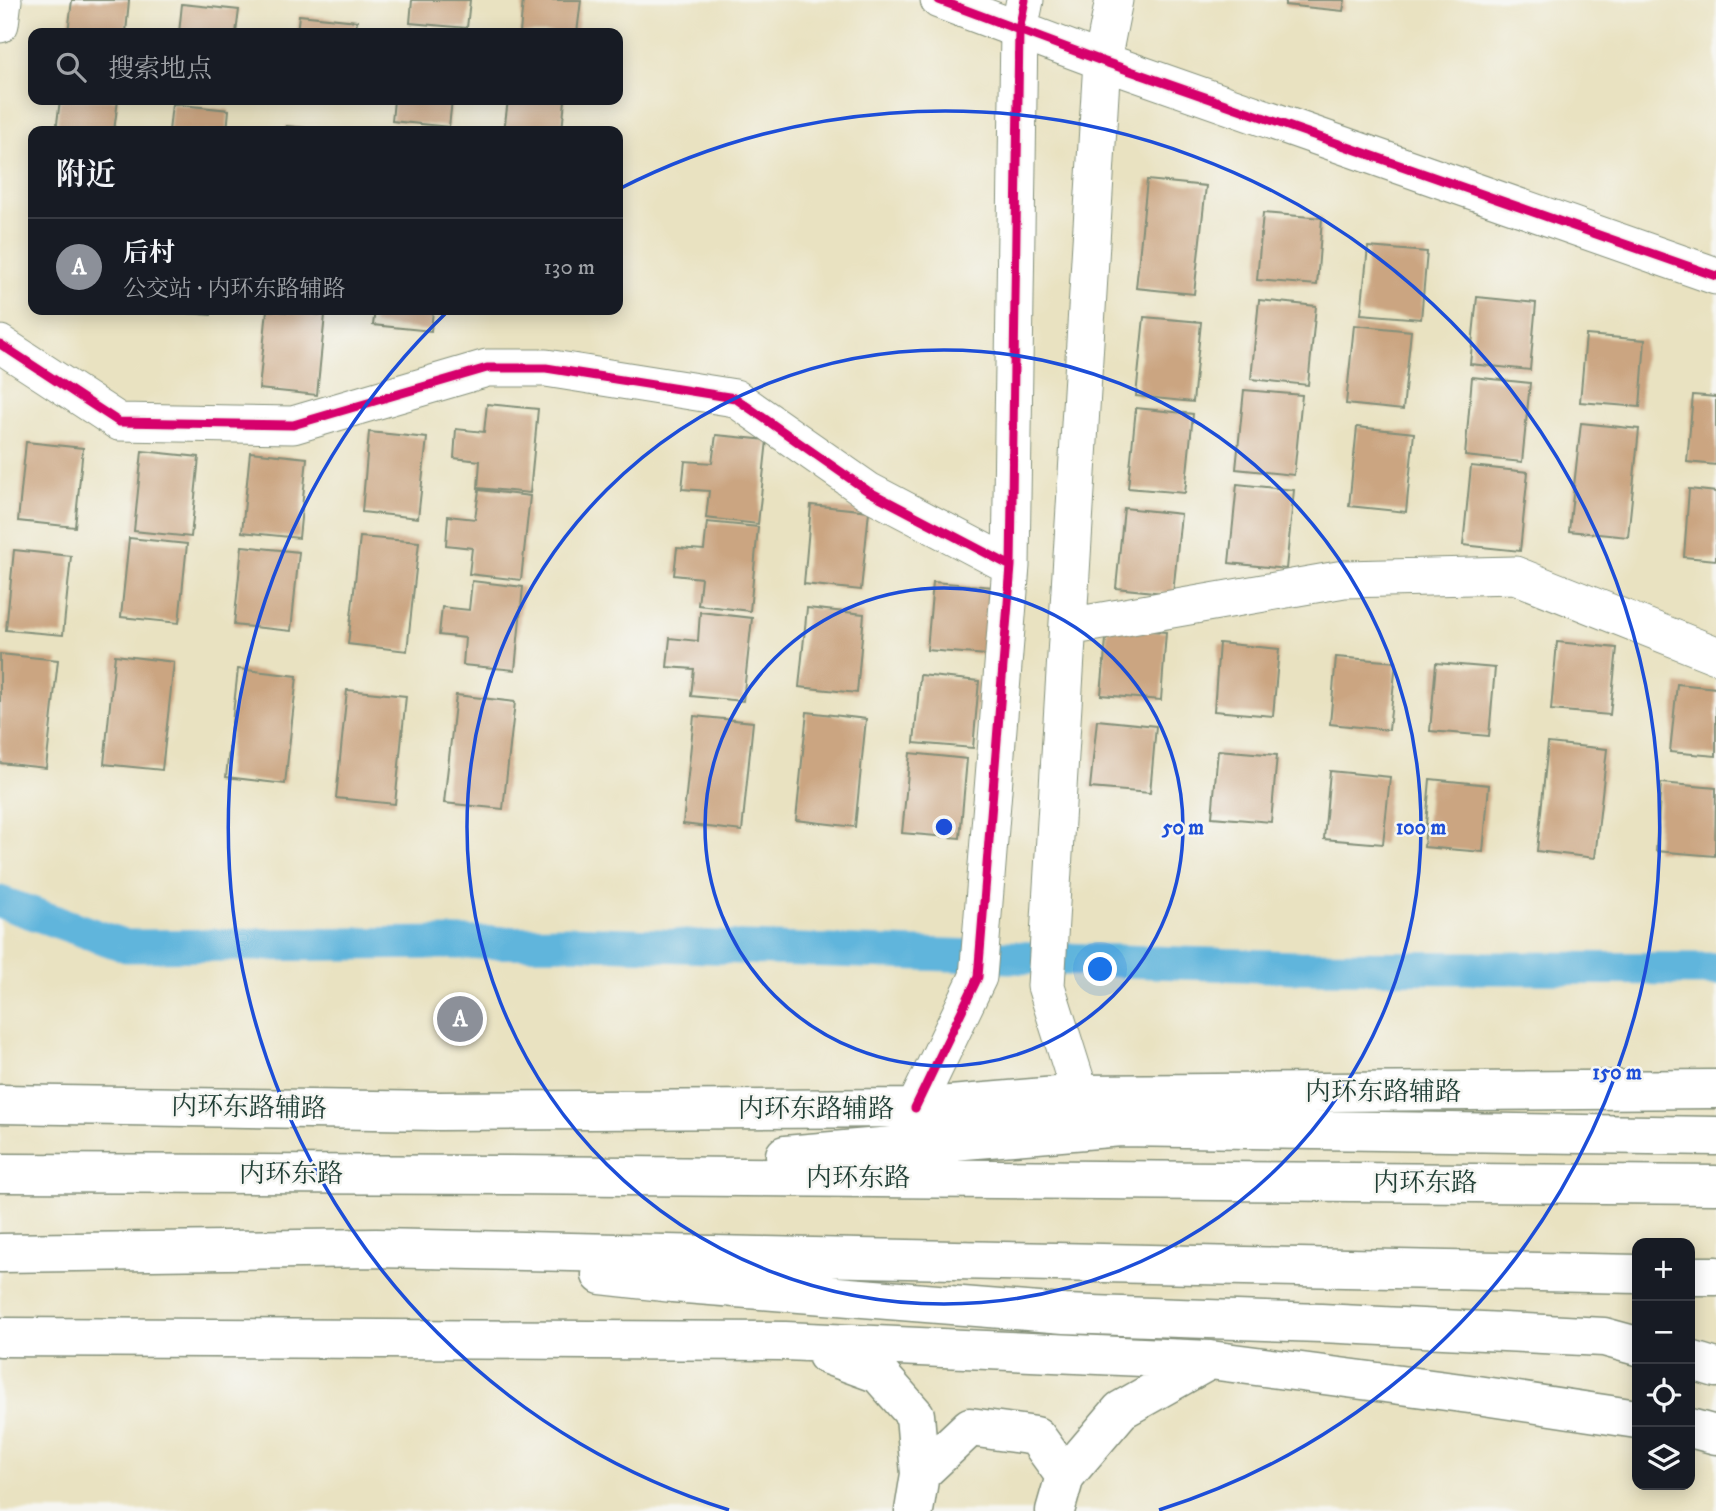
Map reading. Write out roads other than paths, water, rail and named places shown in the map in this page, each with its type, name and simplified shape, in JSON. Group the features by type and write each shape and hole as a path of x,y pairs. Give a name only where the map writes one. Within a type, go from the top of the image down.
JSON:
{"main road":[{"name":"内环东路辅路","path":"0,1104 438,1111 915,1108 1080,1094 1716,1089"},
{"path":"509,1175 1121,1128 1716,1136"},
{"name":"内环东路","path":"0,1173 1716,1185"},
{"path":"0,1253 376,1248 1632,1275"},
{"path":"376,1248 673,1283 1064,1314 1604,1337 1632,1345"},
{"path":"1695,1276 1716,1276"},
{"path":"0,1337 785,1341 1210,1360 1632,1418"},
{"path":"785,1341 879,1374 915,1415 920,1474 914,1511"},
{"path":"1060,1493 1121,1410 1210,1360"},
{"path":"1695,1362 1716,1368"},
{"path":"920,1474 970,1427 1036,1436 1060,1493"},
{"path":"1695,1429 1716,1435"}],"street":[{"path":"0,24 3,0"},
{"path":"939,0 1022,15 1102,61 1716,276"},
{"path":"1080,1094 1046,986 1102,61 1114,0"},
{"path":"915,1108 978,977 1011,566 1022,15"},
{"path":"0,344 119,422 293,425 486,369 546,368 735,398 868,491 1011,566"},
{"path":"1068,627 1344,579 1515,575 1716,655"}],"waterway":[{"path":"0,902 126,946 568,942 1296,967 1716,969"}],"place":[{"name":"后村","path":"460,1019"}]}
